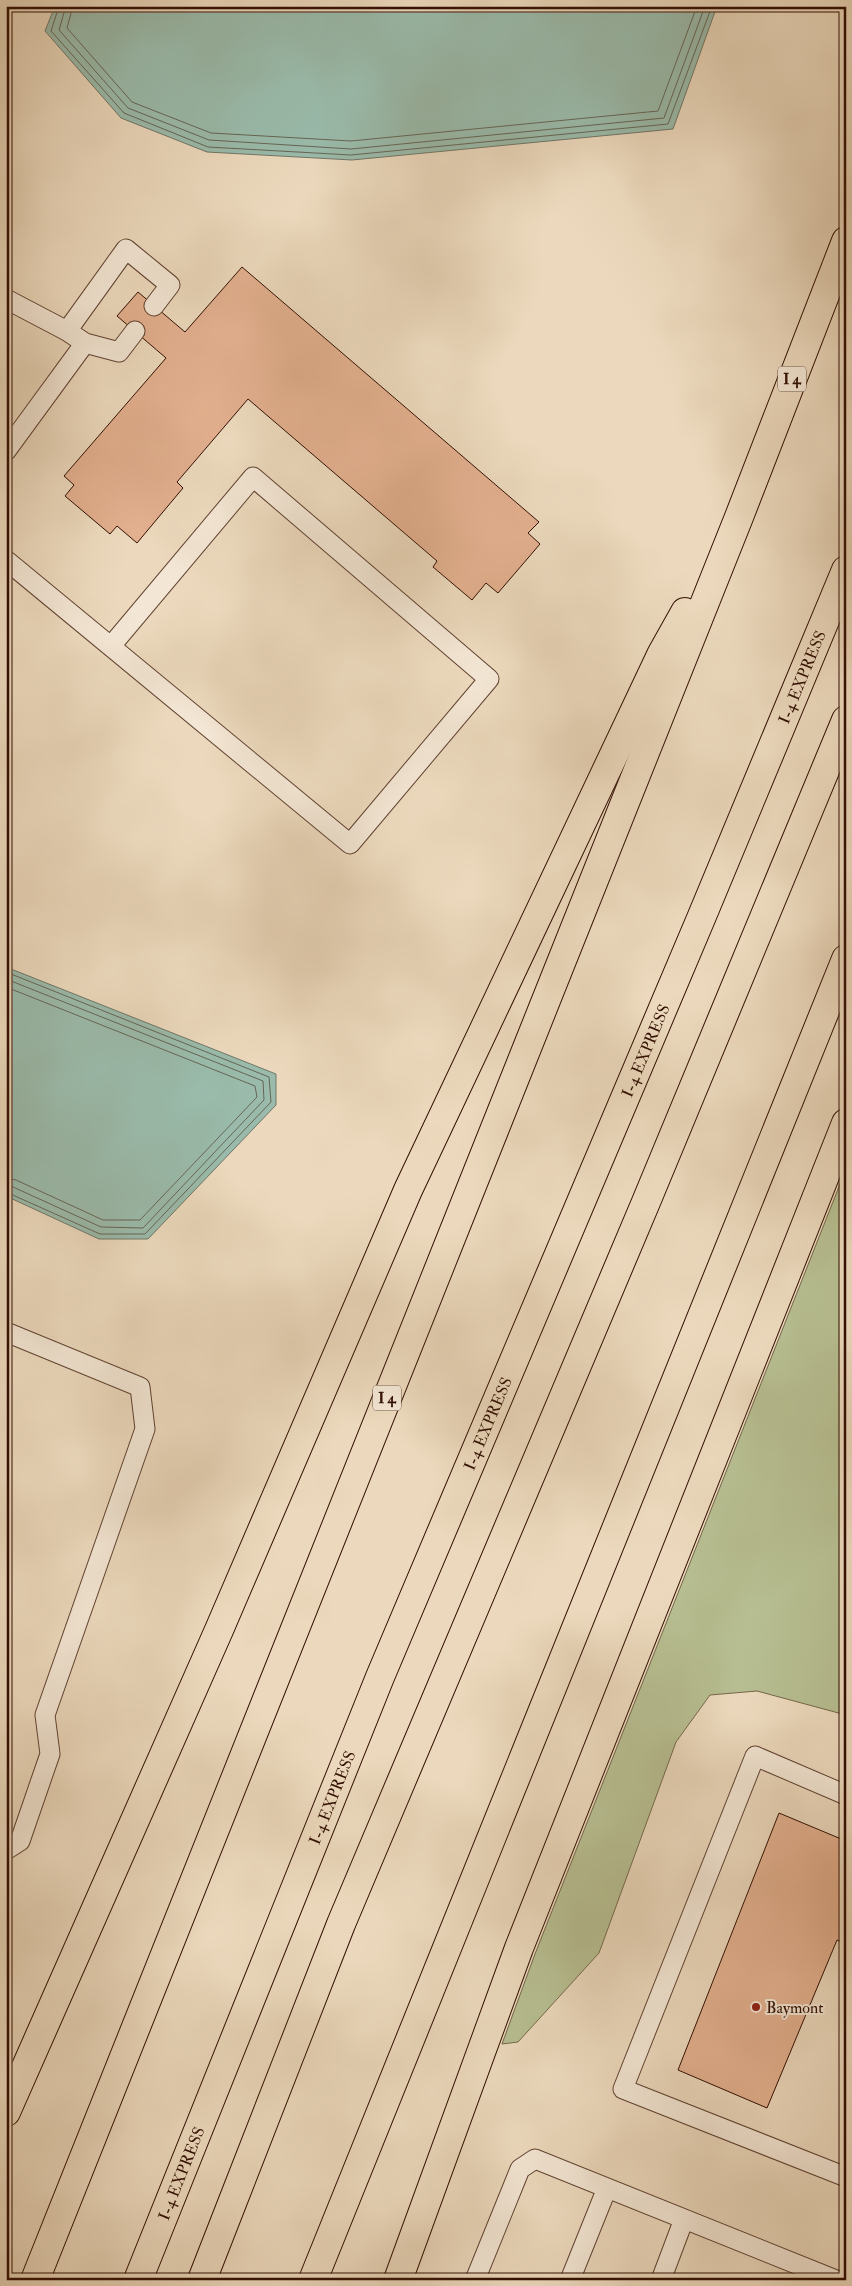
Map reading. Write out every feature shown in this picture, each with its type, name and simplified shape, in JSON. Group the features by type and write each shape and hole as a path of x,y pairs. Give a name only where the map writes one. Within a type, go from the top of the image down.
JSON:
{"highway":[{"name":"I 4","path":"35,2280 738,517 846,240"},
{"path":"6,2112 219,1630 408,1190 662,653 738,517"},
{"name":"I-4 EXPRESS","path":"138,2280 380,1677 691,944 846,570"},
{"path":"202,2280 345,1915 846,720"},
{"path":"313,2280 846,959"},
{"path":"398,2280 519,1948 846,1123"}],"lane":[{"path":"67,331 126,249 170,285 154,306"},
{"path":"6,299 86,343 119,352 135,332"},
{"path":"6,451 86,343"},
{"path":"6,560 350,844 489,678 253,477 111,646"},
{"path":"6,1332 140,1387 145,1429 46,1715 50,1754 20,1841 6,1850"},
{"path":"846,1795 754,1756 623,2089 846,2176"},
{"path":"475,2280 520,2168 535,2159 836,2280"},
{"path":"570,2280 607,2188"},
{"path":"661,2280 684,2219"}],"shaded area":[{"path":"846,1169 846,1715 757,1691 710,1695 676,1742 599,1953 518,2042 502,2044 535,1954"}],"water":[{"path":"55,6 717,6 673,129 352,160 207,152 121,118 45,31"},
{"path":"6,967 276,1074 276,1105 148,1239 99,1239 6,1196"}],"building":[{"path":"242,267 539,522 528,533 540,544 498,593 486,583 472,600 433,567 437,561 248,399 177,482 183,488 137,543 117,526 110,534 65,496 74,485 64,476 166,358 117,316 138,292 185,332"},
{"name":"Baymont","path":"779,1813 846,1841 846,1944 837,1940 767,2108 678,2070"}],"place":[{"name":"Baymont","path":"756,2007"}]}
